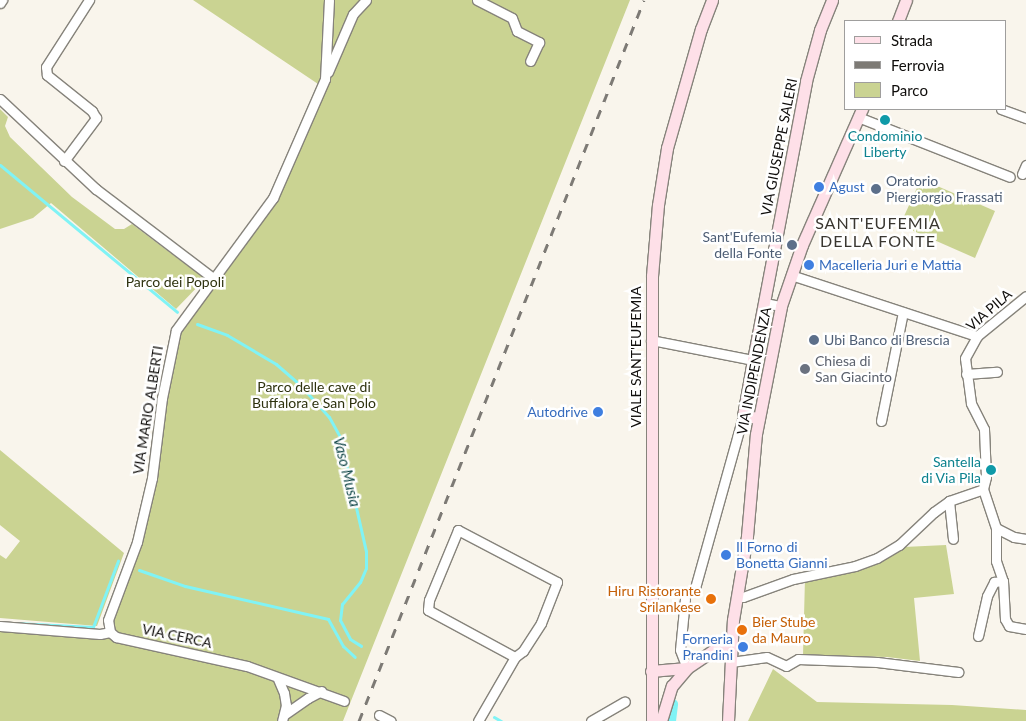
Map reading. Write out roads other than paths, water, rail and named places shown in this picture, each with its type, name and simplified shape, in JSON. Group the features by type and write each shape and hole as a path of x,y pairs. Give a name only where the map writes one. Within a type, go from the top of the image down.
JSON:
{"street":[{"path":"64,161 96,118 92,111 48,75 46,67 89,0"},
{"name":"VIA MARIO ALBERTI","path":"325,79 329,0"},
{"name":"VIA MARIO ALBERTI","path":"110,632 108,620 137,542 152,478 162,398 176,330 273,198 353,14 366,0"},
{"path":"476,0 512,18 517,30 539,42 530,61"},
{"name":"VIALE SANT'EUFEMIA","path":"652,721 652,276 658,204 667,148 698,37 712,0"},
{"name":"VIA GIUSEPPE SALERI","path":"695,588 743,416 806,80 820,30 832,0"},
{"path":"898,20 906,0"},
{"path":"0,99 96,189 214,279"},
{"path":"1004,110 1026,118"},
{"name":"VIA INDIPENDENZA","path":"728,721 737,596 747,536 759,418 781,306 791,275 860,113 1010,177"},
{"path":"1022,174 1026,165"},
{"path":"791,275 977,336"},
{"name":"VIA PILA","path":"983,488 986,477 984,429 971,403 966,374 968,350 977,336 1026,296"},
{"path":"765,303 781,306"},
{"path":"880,422 903,312"},
{"path":"651,340 753,360"},
{"path":"966,374 997,372"},
{"path":"743,416 759,418"},
{"path":"737,596 743,597 793,579 855,566 877,558 899,545 934,512 949,501 983,488 996,528 996,561 1003,581 1005,619 1009,626 1026,628"},
{"path":"949,501 953,539"},
{"path":"996,528 1014,537 1026,539"},
{"path":"478,721 515,658 523,651 541,623 557,582 458,530 429,600 428,610 515,658"},
{"path":"978,636 986,596 994,582 1003,581"},
{"path":"685,599 680,650 687,668"},
{"name":"VIA CERCA","path":"0,626 100,634 110,632 116,637 247,666 278,678 322,691 344,701"},
{"path":"661,721 672,686 687,668 715,649 732,645"},
{"path":"731,662 767,657 786,666 798,659 867,662 958,672"},
{"path":"651,671 687,668"},
{"path":"278,678 284,693 283,718"},
{"path":"283,718 308,698 322,691"},
{"path":"591,721 625,701"},
{"path":"379,715 391,721"}],"waterway":[{"name":"Vaso Musia","path":"0,165 177,312"},
{"name":"Vaso Musia","path":"197,324 227,335 276,364 301,386 329,417 340,437 366,551 366,568 360,582 342,604 340,620 350,639 361,646"},
{"name":"Vaso Musia","path":"15,623 93,627 118,561"},
{"name":"Vaso Musia","path":"139,570 185,586 328,619 343,646 355,657"},
{"path":"671,721 673,704"},
{"name":"Vaso Musia","path":"494,717 501,721"}],"railway":[{"path":"359,721 644,0"}],"place":[{"name":"Condominio Liberty","path":"885,120"},
{"name":"Agust","path":"819,187"},
{"name":"Oratorio Piergiorgio Frassati","path":"876,189"},
{"name":"Sant'Eufemia della Fonte","path":"792,245"},
{"name":"Macelleria Juri e Mattia","path":"809,265"},
{"name":"Ubi Banco di Brescia","path":"814,340"},
{"name":"Chiesa di San Giacinto","path":"805,369"},
{"name":"Autodrive","path":"598,412"},
{"name":"Santella di Via Pila","path":"991,470"},
{"name":"Il Forno di Bonetta Gianni","path":"726,555"},
{"name":"Hiru Ristorante Srilankese","path":"711,599"},
{"name":"Bier Stube da Mauro","path":"742,630"},
{"name":"Forneria Prandini","path":"743,647"}],"district":[{"name":"SANT'EUFEMIA DELLA FONTE","path":"878,232"}],"park label":[{"name":"Parco dei Popoli","path":"175,282"},
{"name":"Parco delle cave di Buffalora e San Polo","path":"314,396"}]}
